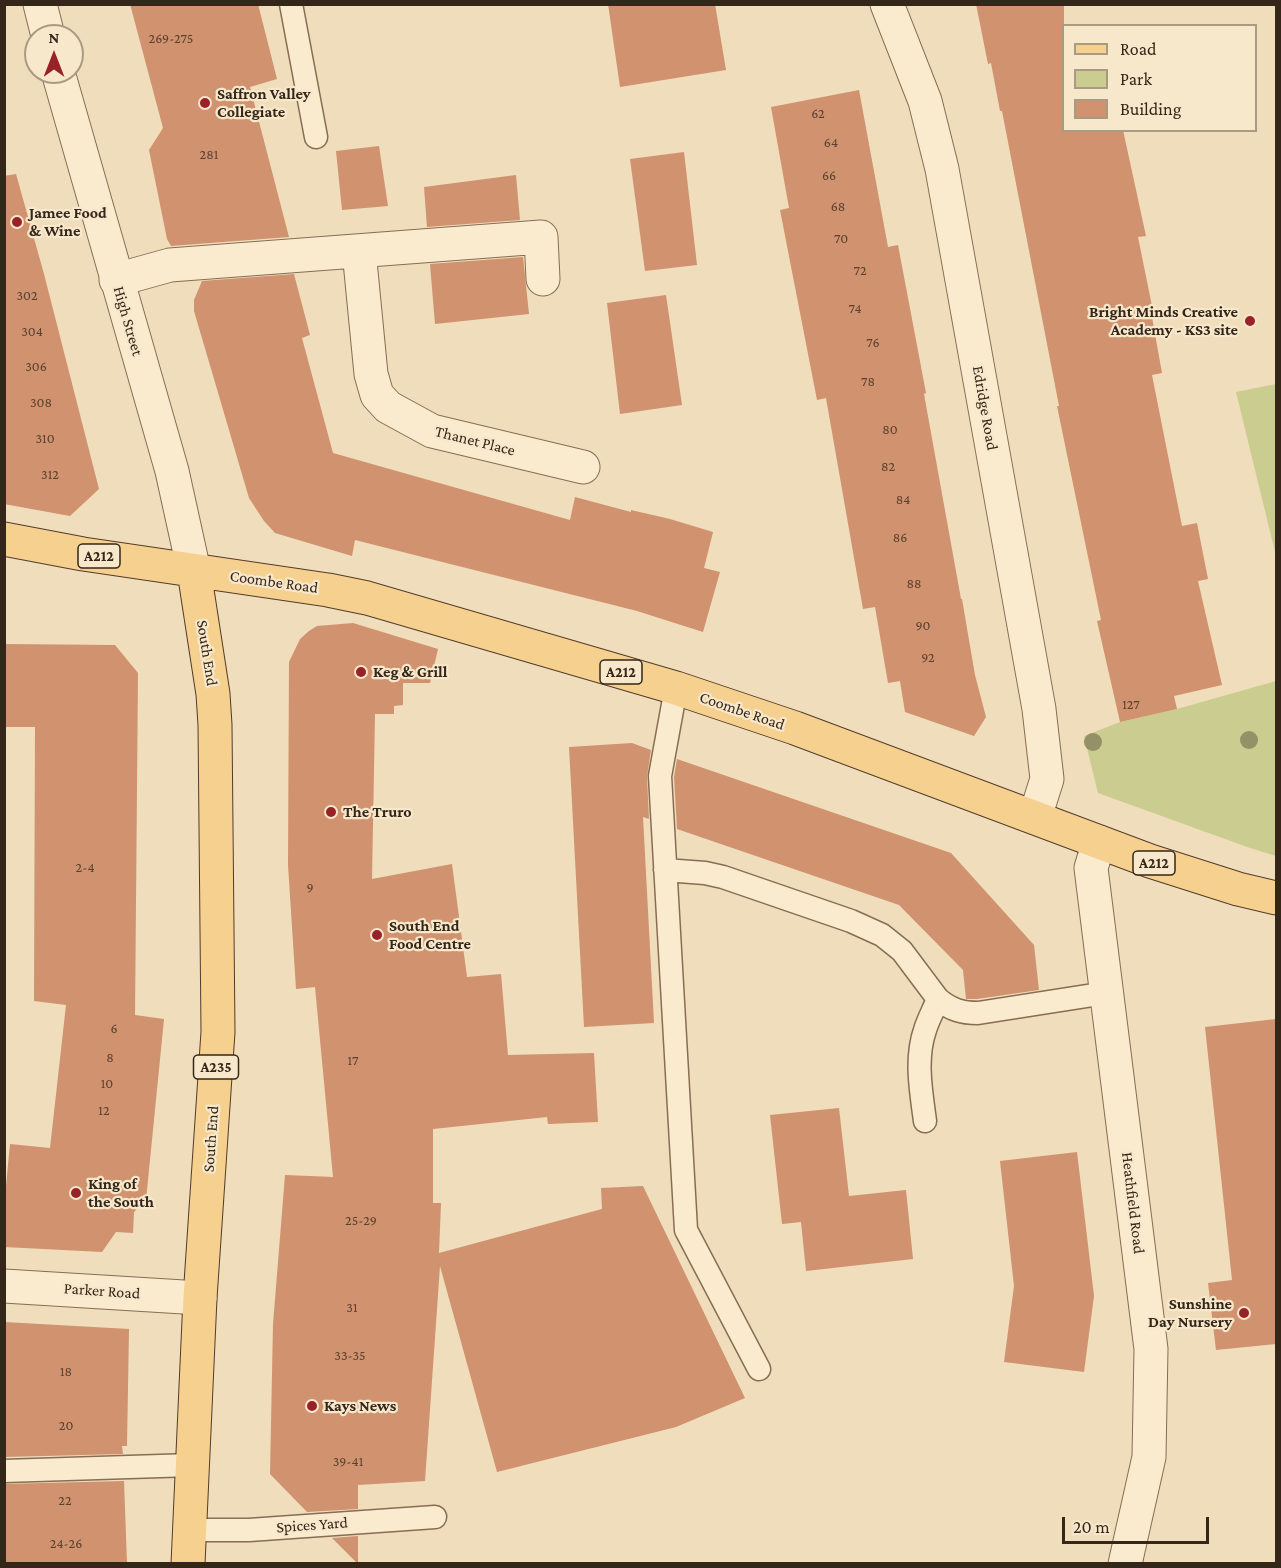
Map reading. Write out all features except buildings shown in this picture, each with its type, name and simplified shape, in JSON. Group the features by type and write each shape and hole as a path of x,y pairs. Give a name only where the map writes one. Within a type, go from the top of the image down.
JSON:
{"main road":[{"name":"A212","path":"4,539 194,571"},
{"name":"Coombe Road","path":"194,571 328,590 367,598 676,688 795,728 1196,877 1276,898"},
{"name":"South End","path":"188,1563 200,1298 217,1044 219,978 215,715 194,571"}],"street":[{"path":"40,4 45,24"},
{"name":"Edridge Road","path":"887,4 925,101 942,169 1039,709 1047,779 1035,817"},
{"name":"High Street","path":"61,84 172,471 194,571"},
{"path":"116,280 170,265 541,237 543,279"},
{"name":"Thanet Place","path":"359,251 370,374 377,395 388,407 432,431 583,467"},
{"name":"Heathfield Road","path":"1099,842 1091,868 1151,1349 1149,1457 1125,1563"},
{"name":"Parker Road","path":"4,1286 200,1298"}],"lane":[{"path":"291,4 316,137"},
{"path":"676,688 660,768 686,1230 759,1369"},
{"path":"666,870 705,873 723,878 870,929 902,951 938,999 952,1010 978,1013 1106,993"},
{"path":"925,1121 919,1071 921,1050 924,1032 938,999"},
{"path":"4,1471 192,1465"},
{"name":"Spices Yard","path":"189,1530 249,1530 435,1517"}],"green space":[{"path":"1276,384 1276,556 1236,392"},
{"path":"1276,681 1276,856 1098,793 1084,736 1120,722 1177,709"}],"place":[{"name":"Saffron Valley Collegiate","path":"205,103"},
{"name":"Jamee Food & Wine","path":"17,222"},
{"name":"Bright Minds Creative Academy - KS3 site","path":"1250,321"},
{"name":"Keg & Grill","path":"361,672"},
{"name":"The Truro","path":"331,812"},
{"name":"South End Food Centre","path":"377,935"},
{"name":"King of the South","path":"76,1193"},
{"name":"Sunshine Day Nursery","path":"1244,1313"},
{"name":"Kays News","path":"312,1406"}]}
